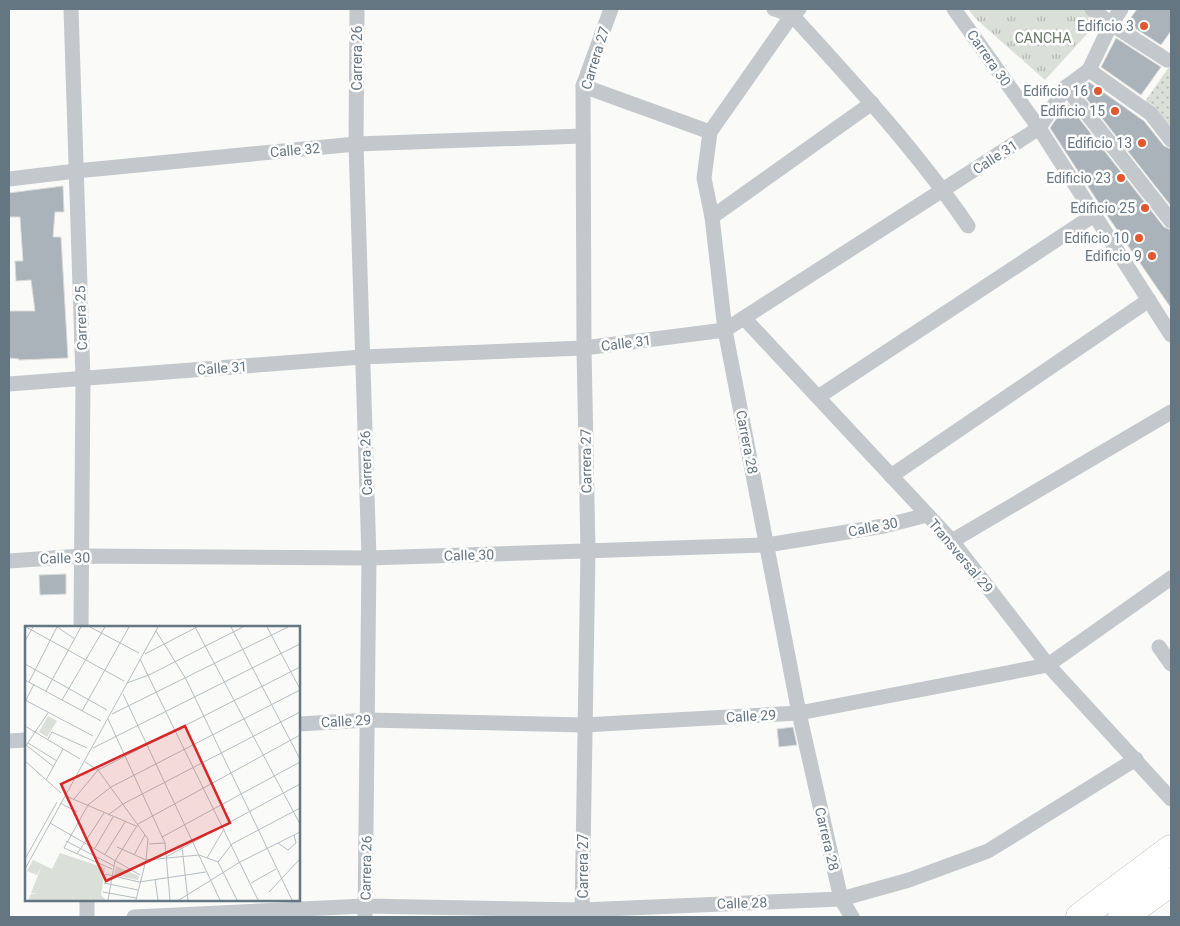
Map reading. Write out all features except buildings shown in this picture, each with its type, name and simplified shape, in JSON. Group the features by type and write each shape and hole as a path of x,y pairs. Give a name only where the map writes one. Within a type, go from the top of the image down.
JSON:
{"highway":[{"path":"1080,917 1171,849"},
{"path":"1122,917 1171,882"}],"street":[{"name":"Carrera 25","path":"71,9 83,378 81,626"},
{"name":"Carrera 26","path":"357,9 356,144 369,558 365,911"},
{"name":"Carrera 27","path":"582,913 588,551 584,348 583,86 611,9"},
{"path":"774,9 796,12 943,190 968,226"},
{"name":"Carrera 30","path":"954,9 1039,128 1171,335"},
{"path":"1092,9 1111,24 1167,60"},
{"name":"Calle 31","path":"9,384 362,357 584,348 725,330 1039,128 1066,87 1088,70 1111,24 1121,9"},
{"name":"Carrera 28","path":"796,12 710,132 704,178 712,217 725,330 799,713 840,899"},
{"path":"1088,70 1152,114 1171,140"},
{"path":"583,86 710,132"},
{"path":"1066,87 1171,221"},
{"path":"712,217 872,103"},
{"name":"Calle 32","path":"9,179 76,170 356,144 583,136"},
{"path":"818,397 1094,214"},
{"path":"891,476 1149,300"},
{"name":"Transversal 29","path":"744,318 952,541 1048,665 1171,799"},
{"path":"952,541 1171,412"},
{"name":"Calle 30","path":"9,560 81,556 369,558 767,545 884,526 927,515"},
{"name":"Calle 29","path":"300,724 368,720 584,725 799,713 1048,665 1171,578"},
{"path":"1159,647 1171,664"},
{"path":"9,741 25,740"},
{"name":"Calle 28","path":"134,917 365,911 582,913 840,899 909,880 988,850 1136,759"},
{"path":"840,899 852,917"},
{"path":"87,901 87,917"}],"green space":[{"name":"CANCHA","path":"968,9 1084,9 1096,19 1097,23 1045,80 976,19"},
{"path":"1171,64 1171,135 1144,103"}],"place":[{"name":"Edificio 3","path":"1144,26"},
{"name":"Edificio 16","path":"1098,91"},
{"name":"Edificio 15","path":"1115,111"},
{"name":"Edificio 13","path":"1142,143"},
{"name":"Edificio 23","path":"1121,178"},
{"name":"Edificio 25","path":"1145,208"},
{"name":"Edificio 10","path":"1139,238"},
{"name":"Edificio 9","path":"1152,256"}]}
